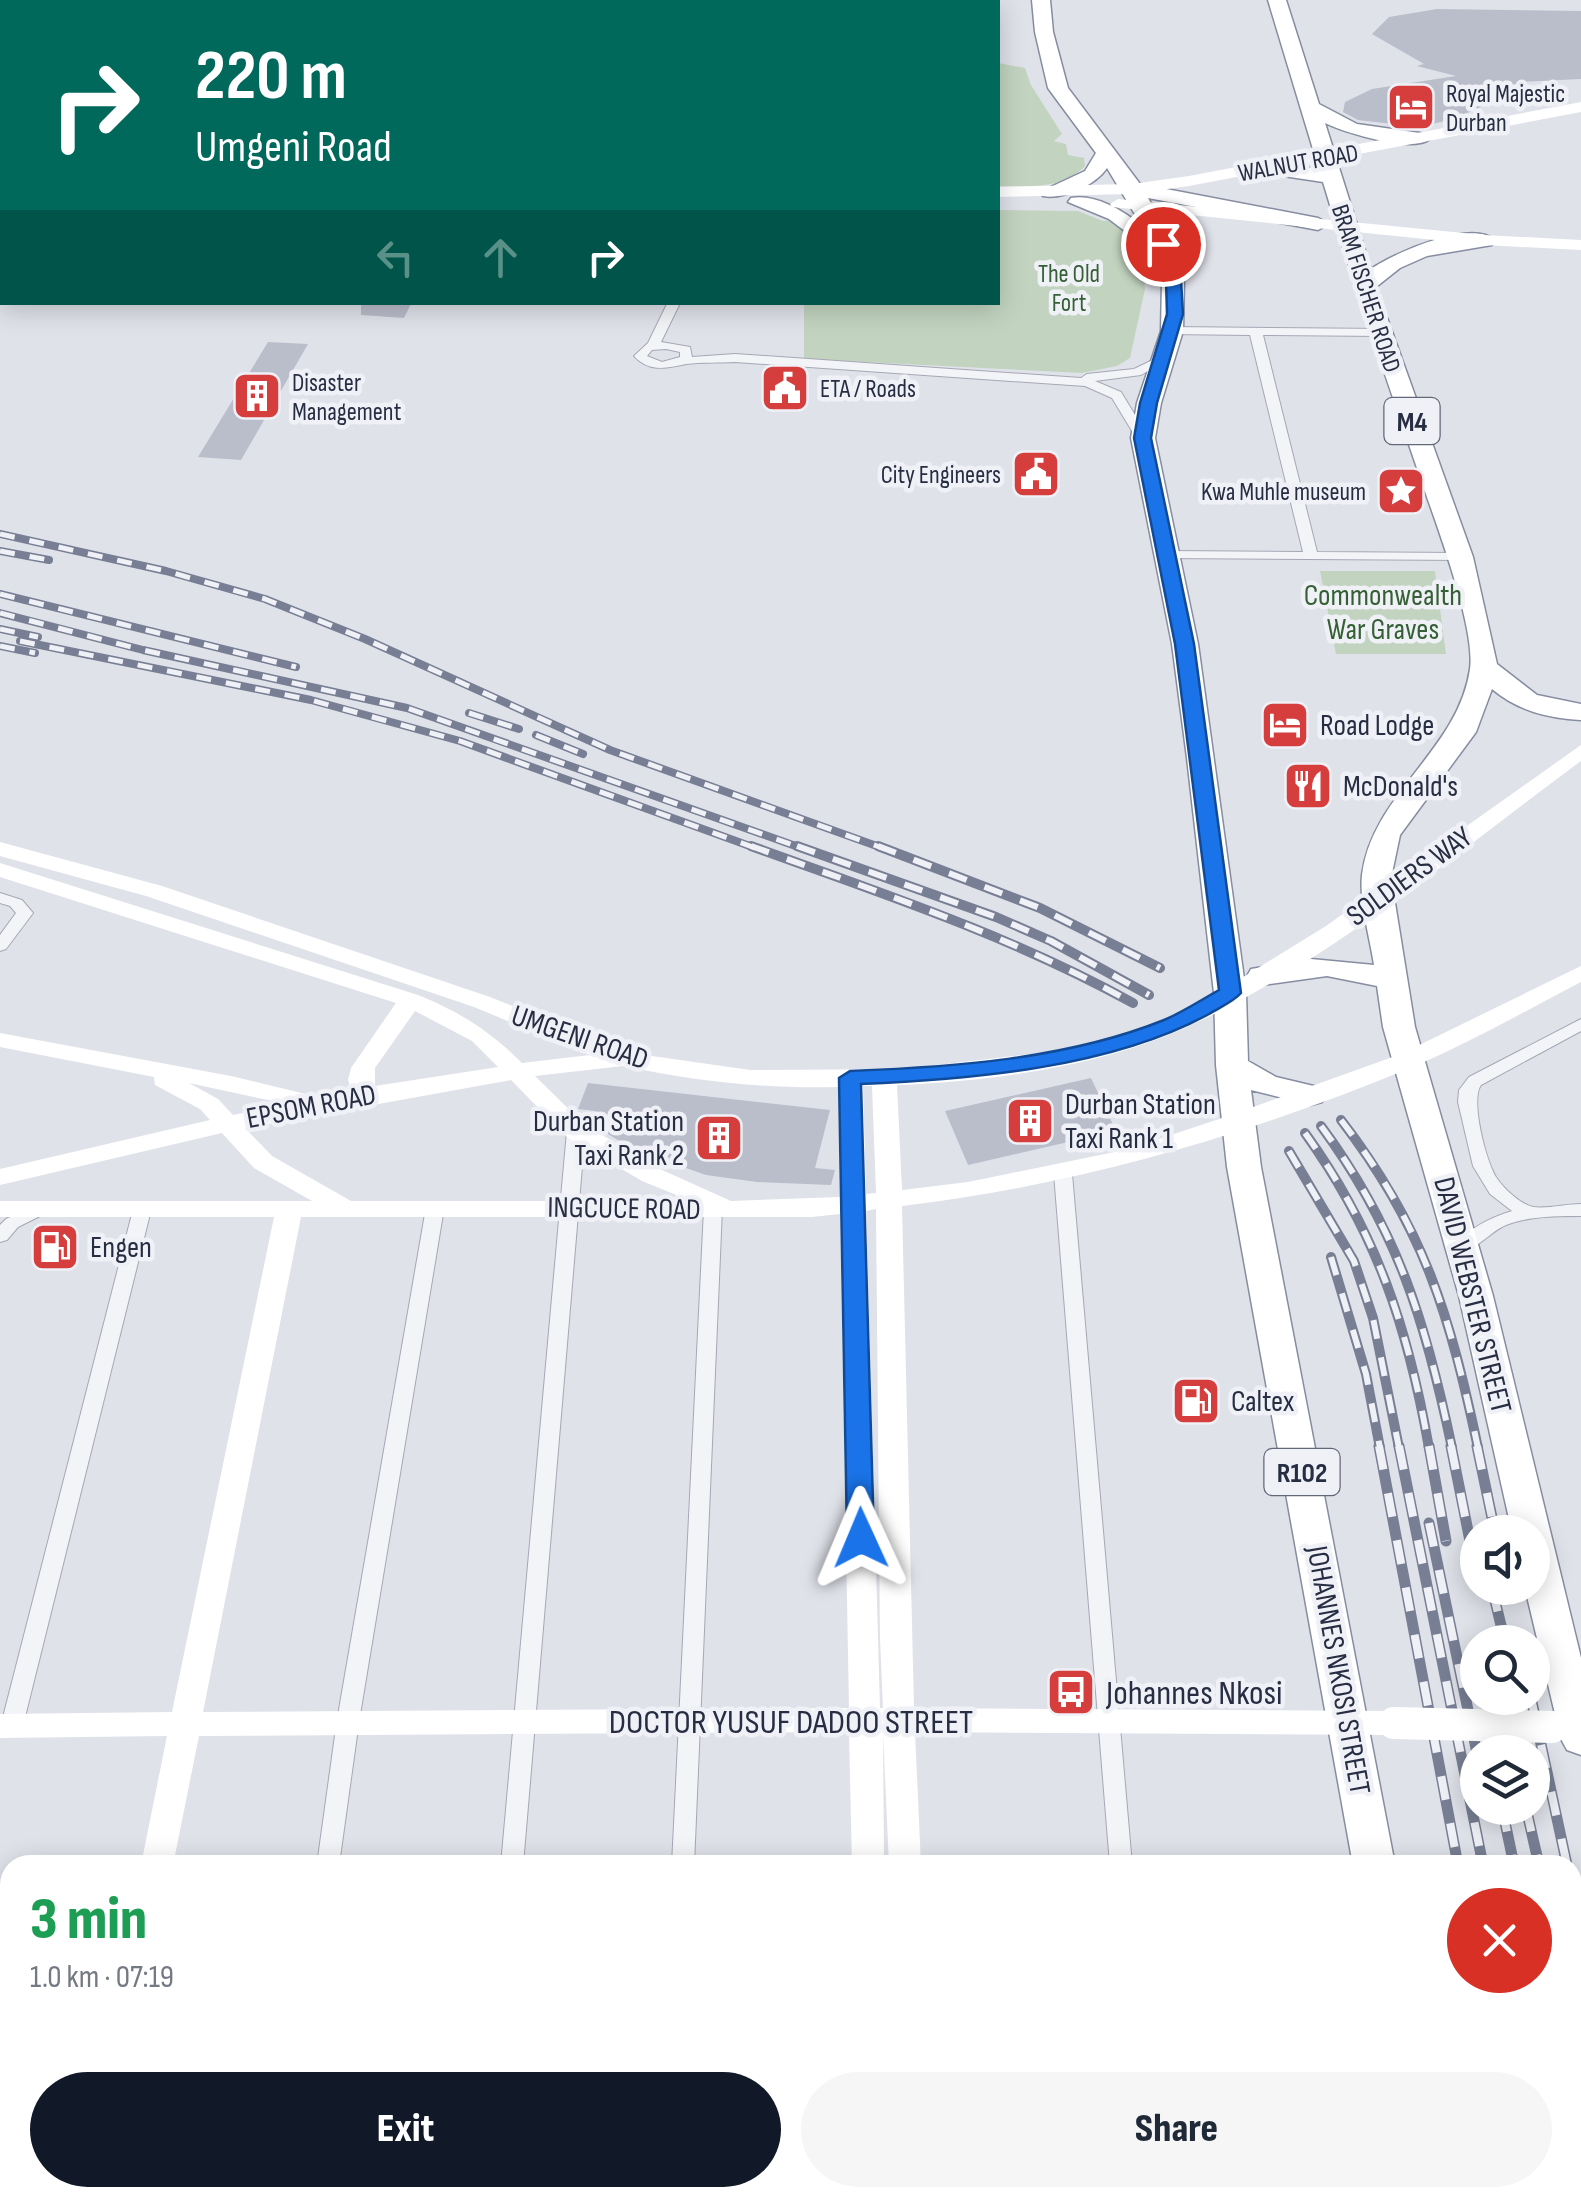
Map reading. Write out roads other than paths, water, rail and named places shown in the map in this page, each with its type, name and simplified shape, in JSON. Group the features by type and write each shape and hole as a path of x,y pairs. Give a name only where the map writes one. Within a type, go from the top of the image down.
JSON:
{"highway":[{"name":"BRAM FISCHER ROAD","path":"1277,0 1365,286 1460,557 1484,666 1468,723 1386,834 1376,878 1390,981"},
{"path":"1032,2 1058,88 1136,196 1168,256 1175,295 1172,331 1148,403 1143,438 1187,662 1230,993"},
{"path":"1308,106 1352,130 1420,139"},
{"path":"1050,192 1086,178 1106,156"},
{"path":"1270,168 1329,167"},
{"path":"1136,196 1318,224"},
{"path":"1078,202 1116,215 1168,256"},
{"path":"1365,286 1384,267 1410,252 1484,240"},
{"path":"1484,666 1502,686 1528,703 1581,712"},
{"path":"1262,976 1326,966 1373,973 1390,981 1410,1059"},
{"name":"R102","path":"1230,993 1237,1122"},
{"name":"DAVID WEBSTER STREET","path":"1410,1059 1463,1246 1527,1515"},
{"path":"1232,1065 1266,1085 1311,1096"},
{"name":"JOHANNES NKOSI STREET","path":"1237,1122 1372,1855"},
{"name":"DAVID WEBSTER STREET","path":"1547,1605 1573,1731"}],"main road":[{"name":"WALNUT ROAD","path":"1329,167 1420,139 1581,107"},
{"name":"WALNUT ROAD","path":"1136,196 1270,168"},
{"path":"1000,192 1136,196"},
{"path":"1000,202 1078,202 1136,196"},
{"path":"1318,224 1581,246"},
{"name":"SOLDIERS WAY","path":"1230,993 1378,901 1581,750"},
{"name":"UMGENI ROAD","path":"0,849 134,885 480,1002 626,1060 708,1073 850,1078 980,1068 1092,1050 1174,1024 1230,993"},
{"name":"UMGENI ROAD","path":"0,870 410,1000 464,1025 576,1131 651,1175 726,1209"},
{"path":"110,903 134,885"},
{"path":"1311,1096 1410,1059 1581,974"},
{"path":"366,1094 360,1080 362,1068 410,1000"},
{"path":"0,1040 125,1066 183,1073 318,1104"},
{"name":"EPSOM ROAD","path":"0,1177 366,1094 516,1071 626,1060"},
{"path":"125,1066 194,1094 264,1162 345,1209"},
{"path":"884,1077 904,1855"},
{"path":"850,1078 868,1855"},
{"name":"INGCUCE ROAD","path":"0,1209 726,1209 855,1205 1063,1174 1134,1156 1311,1096"},
{"path":"159,1855 289,1210"},
{"path":"858,1368 889,1368"},
{"path":"860,1511 892,1510"},
{"name":"DOCTOR YUSUF DADOO STREET","path":"6,1725 692,1719 1350,1722 1573,1731"}],"street":[{"path":"673,305 653,346 640,354 644,361 662,365 682,353"},
{"path":"674,305 682,353"},
{"path":"1172,331 1383,332"},
{"path":"1256,333 1310,556"},
{"path":"653,346 735,358 1072,379 1124,376 1163,360"},
{"path":"1072,379 1117,395 1143,438"},
{"path":"1168,555 1460,557"},
{"path":"0,898 24,908 22,921 0,946"},
{"path":"1525,1210 1493,1191 1485,1175 1467,1102 1468,1090 1475,1081 1581,1024"},
{"path":"513,1855 576,1131"},
{"path":"1063,1174 1120,1855"},
{"path":"329,1855 348,1721 436,1208"},
{"path":"0,1236 12,1223 40,1209"},
{"path":"685,1855 726,1209"},
{"path":"6,1725 142,1210"},
{"path":"1463,1246 1492,1222 1525,1210 1581,1210"}],"railway":[{"path":"0,534 166,571 265,599 365,639 610,750 885,849"},
{"path":"0,551 49,560"},
{"path":"0,594 296,667"},
{"path":"0,613 143,650 407,708 804,849"},
{"path":"0,629 38,637"},
{"path":"20,641 311,700 460,741 758,849"},
{"path":"0,646 35,653"},
{"path":"469,713 519,729"},
{"path":"536,735 583,754"},
{"path":"751,846 993,936 1133,1003"},
{"path":"797,846 996,917 1051,941 1149,995"},
{"path":"878,846 1040,908 1160,968"},
{"path":"1341,1120 1394,1199 1430,1275 1457,1356 1478,1448"},
{"path":"1321,1126 1370,1203 1406,1279 1452,1448"},
{"path":"1305,1133 1352,1208 1386,1283 1411,1362 1429,1448"},
{"path":"1289,1151 1354,1261 1373,1318 1399,1448"},
{"path":"1331,1257 1366,1374 1380,1448"},
{"path":"1379,1446 1456,1855"},
{"path":"1399,1446 1481,1855"},
{"path":"1429,1446 1446,1541"},
{"path":"1451,1446 1465,1515"},
{"path":"1477,1446 1491,1515"},
{"path":"1429,1523 1473,1735"},
{"path":"1496,1605 1501,1625"},
{"path":"1506,1715 1511,1735"},
{"path":"1535,1715 1565,1855"},
{"path":"1506,1825 1512,1855"},
{"path":"1530,1825 1537,1855"}],"place":[{"name":"Royal Majestic Durban","path":"1411,107"},
{"name":"ETA / Roads","path":"785,388"},
{"name":"Disaster Management","path":"257,396"},
{"name":"City Engineers","path":"1036,474"},
{"name":"Kwa Muhle museum","path":"1401,491"},
{"name":"Road Lodge","path":"1285,725"},
{"name":"McDonald's","path":"1308,786"},
{"name":"Durban Station Taxi Rank 1","path":"1030,1121"},
{"name":"Durban Station Taxi Rank 2","path":"719,1138"},
{"name":"Engen","path":"55,1247"},
{"name":"Caltex","path":"1196,1401"},
{"name":"Johannes Nkosi","path":"1071,1692"}],"park label":[{"name":"The Old Fort","path":"1069,288"},
{"name":"Commonwealth War Graves","path":"1383,612"}]}
